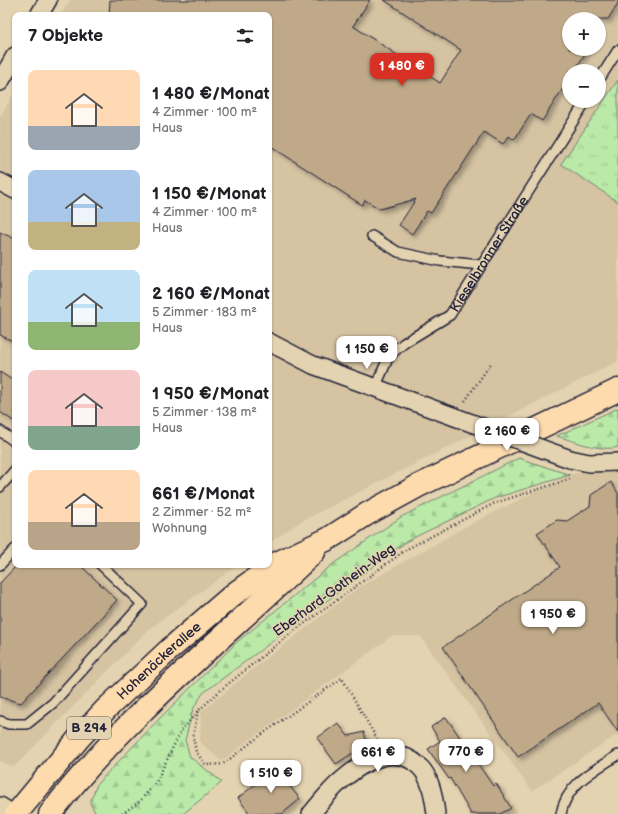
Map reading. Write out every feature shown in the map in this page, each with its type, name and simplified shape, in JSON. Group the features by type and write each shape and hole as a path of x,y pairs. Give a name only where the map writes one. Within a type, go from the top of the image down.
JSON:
{"main road":[{"name":"Hohenäckerallee","path":"272,567 328,538 367,514 418,486 618,390"},
{"name":"Hohenäckerallee","path":"50,814 68,790 99,754 162,691 289,576 328,538"},
{"name":"Hohenäckerallee","path":"16,814 50,772 106,709 234,594 270,568"}],"street":[{"path":"41,12 48,0"},
{"path":"0,82 12,61"},
{"path":"0,182 12,188"},
{"path":"272,344 313,365 570,459 589,463 618,462"},
{"path":"311,814 329,792 342,780 371,760 386,755 404,758 419,766 426,776 430,786 436,814"},
{"path":"0,806 13,814"}],"lane":[{"path":"606,69 618,50"},
{"name":"Kieselbronner Straße","path":"375,388 389,356 404,342 450,315 582,108"},
{"path":"372,236 398,252 440,261 481,265"},
{"path":"0,431 12,440"},
{"path":"0,487 12,473"},
{"path":"0,565 12,552"},
{"path":"0,721 9,724 27,724 53,703 142,604 104,568"},
{"path":"561,814 562,805 575,786 583,778 618,755"}],"path":[{"path":"455,417 492,362"},
{"name":"Eberhard-Gothein-Weg","path":"122,814 140,801 156,782 181,730 198,710 290,634 407,549 494,503 574,477"},
{"path":"198,710 193,736 196,752 206,765 223,764 261,735 342,678 386,755"}],"shaded area":[{"path":"70,0 618,0 618,361 298,523 272,541 272,12 63,12"},
{"path":"12,96 12,568 234,568 149,629 14,767 0,761 0,117"},
{"path":"618,463 618,734 532,791 420,636 392,636 221,761 200,742 201,712 253,669 358,588 472,523 570,475"}],"green space":[{"path":"618,80 618,202 561,164 599,108 606,108 606,98"},
{"path":"618,408 618,447 596,447 557,436"},
{"path":"519,458 570,475 495,498 407,541 203,693 193,709 185,740 190,757 222,782 183,814 96,814 90,803 97,784 163,715 237,642 333,564 401,517"}],"building":[{"path":"110,0 370,0 353,26 440,83 461,50 384,0 618,0 618,3 608,19 606,19 606,12 562,12 562,56 584,56 578,64 562,64 562,90 542,121 531,114 514,140 509,136 503,144 484,132 431,213 427,211 412,234 399,225 416,199 380,209 365,200 362,205 272,147 272,12 109,12"},
{"path":"0,232 12,238 12,341 0,335"},
{"path":"0,372 12,380 12,420 0,412"},
{"path":"611,482 618,493 618,732 598,703 518,757 443,647 560,567 537,533 557,520 567,521 590,506 591,495"},
{"path":"14,568 83,568 117,600 21,703 0,697 0,583"},
{"path":"446,717 493,786 496,783 511,808 500,814 471,814 450,778 449,779 428,749 440,741 431,727"},
{"path":"338,723 348,736 364,732 368,747 356,751 336,764 317,738"},
{"path":"282,763 291,774 285,780 300,799 282,814 250,814 238,798"}]}
